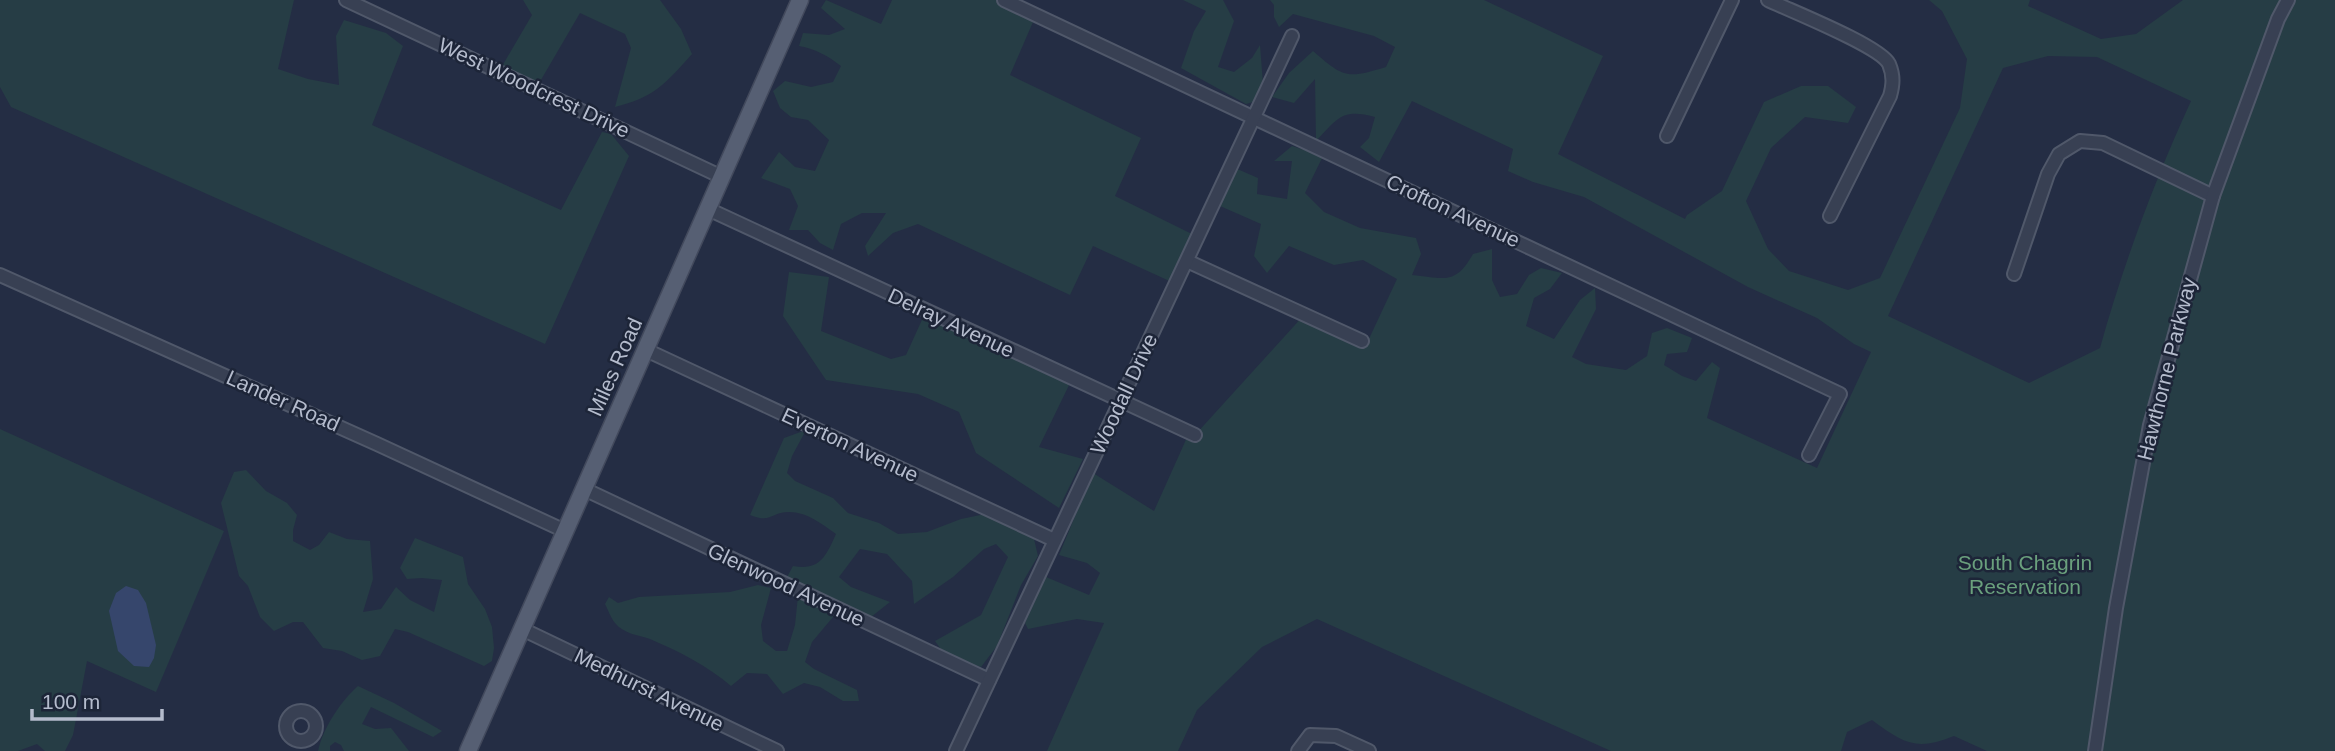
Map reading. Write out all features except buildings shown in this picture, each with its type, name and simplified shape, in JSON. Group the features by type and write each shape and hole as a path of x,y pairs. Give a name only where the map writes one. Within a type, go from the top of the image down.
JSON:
{"main road":[{"name":"Miles Road","path":"468,751 800,0"}],"street":[{"name":"West Woodcrest Drive","path":"346,0 722,177"},
{"name":"Crofton Avenue","path":"1004,0 1840,394 1809,455"},
{"path":"1667,136 1732,0"},
{"path":"1768,0 1871,48 1888,62 1894,82 1890,96 1830,216"},
{"name":"Hawthorne Parkway","path":"2095,751 2116,608 2150,425 2213,196 2278,19 2288,0"},
{"name":"Woodall Drive","path":"956,751 1292,36"},
{"path":"2014,274 2048,174 2059,154 2080,141 2103,143 2213,196"},
{"name":"Delray Avenue","path":"708,209 1195,435"},
{"path":"1187,261 1362,341"},
{"name":"Lander Road","path":"0,275 565,531"},
{"name":"Everton Avenue","path":"646,350 1054,540"},
{"name":"Glenwood Avenue","path":"583,489 989,680"},
{"name":"Medhurst Avenue","path":"522,629 777,751"},
{"path":"1298,751 1310,735 1336,736 1369,751"}],"green space":[{"path":"0,0 294,0 278,69 339,85 336,36 344,20 386,33 403,46 372,125 561,210 602,132 611,134 629,156 545,344 11,107 0,87"},
{"path":"523,0 660,0 681,29 692,54 650,94 615,107 631,48 625,34 580,13 538,85 501,68 532,15"},
{"path":"826,0 881,24 892,0 1004,0 1036,15 1010,75 1141,138 1115,196 1198,237 1176,284 1093,246 1070,295 918,224 893,233 868,256 865,246 886,213 862,213 841,224 833,250 820,243 808,230 789,230 798,206 790,189 761,178 779,152 795,167 815,171 829,140 808,120 791,117 780,108 773,91 785,81 811,87 833,82 841,66 822,53 799,46 803,33 829,35 845,29 821,8"},
{"path":"1183,0 1223,0 1234,21 1218,67 1234,72 1252,58 1260,45 1263,84 1253,102 1246,104 1181,68 1194,31 1206,11"},
{"name":"South Chagrin Reservation","path":"1270,0 1484,0 1603,56 1558,154 1685,219 1722,191 1764,102 1801,86 1828,86 1856,107 1848,123 1805,117 1771,148 1746,201 1768,249 1789,271 1848,290 1880,278 1960,108 1967,59 1942,11 1929,0 2030,0 2028,6 2101,39 2136,34 2183,0 2335,0 2335,751 1987,751 1954,736 1930,743 1911,743 1893,735 1872,720 1847,732 1841,751 1611,751 1317,619 1262,647 1197,710 1178,751 1047,751 1104,623 1077,619 1028,629 1025,623 1046,577 1089,595 1100,573 1087,563 1059,555 1093,473 1154,511 1189,433 1195,435 1304,315 1367,343 1397,279 1363,260 1334,265 1289,246 1267,273 1254,256 1261,224 1220,206 1235,168 1258,178 1257,194 1287,199 1292,161 1274,161 1292,146 1323,156 1305,193 1324,212 1360,228 1416,238 1421,254 1412,275 1448,278 1460,271 1473,254 1492,249 1492,280 1500,297 1517,294 1529,275 1541,268 1562,273 1550,289 1534,298 1526,326 1554,339 1580,300 1595,288 1596,309 1572,357 1586,364 1626,370 1647,356 1652,333 1667,328 1692,338 1687,352 1667,354 1664,365 1696,381 1712,362 1720,368 1707,418 1817,468 1871,352 1854,344 1817,318 1748,287 1584,197 1533,182 1508,171 1513,149 1412,101 1379,162 1360,147 1369,138 1375,117 1355,114 1341,117 1316,141 1315,79 1294,103 1272,97 1289,73 1313,51 1332,67 1346,74 1373,71 1386,67 1395,47 1374,36 1293,14 1279,27 1274,17 1274,5","holes":["2048,56 2097,57 2191,101 2141,223 2100,348 2029,383 1888,316 2003,68"]},
{"path":"789,272 829,277 821,331 891,359 906,355 926,311 1072,379 1039,447 1083,459 1059,508 976,453 959,412 918,394 826,380 783,316"},
{"path":"0,429 224,531 156,692 87,661 73,735 65,751 45,751 37,744 18,751 0,751"},
{"path":"806,430 792,456 787,473 795,481 833,498 848,513 879,523 898,534 927,532 961,519 985,514 1034,539 1038,556 1021,585 997,646 981,667 945,655 935,641 981,615 1008,557 996,544 984,549 953,577 914,604 912,581 887,554 860,549 839,577 851,587 890,602 871,617 786,579 793,566 810,566 821,560 836,534 802,514 783,512 767,518 750,515 784,438"},
{"path":"246,470 266,491 287,503 297,515 293,541 310,550 319,545 329,532 347,539 370,541 373,579 363,612 381,609 396,587 410,600 434,612 442,580 407,579 400,568 415,538 463,557 468,584 485,609 492,627 492,661 484,666 408,632 395,629 380,656 362,660 342,651 323,648 303,622 293,622 274,631 260,617 248,586 239,576 221,503 234,472"},
{"path":"758,585 771,588 761,625 763,641 776,651 787,651 795,625 798,596 835,610 833,617 812,642 805,662 857,690 859,701 843,701 820,687 804,683 783,694 767,674 747,673 731,686 682,654 623,630 614,621 605,604 609,597 618,603 639,597 730,592"},
{"path":"358,686 442,731 433,737 371,707 362,724 375,729 391,728 409,751 344,751 341,745 335,742 330,746 330,751 318,751 334,716"}],"water":[{"path":"126,586 138,590 146,603 156,645 149,667 134,666 118,651 109,611 116,593"}]}
